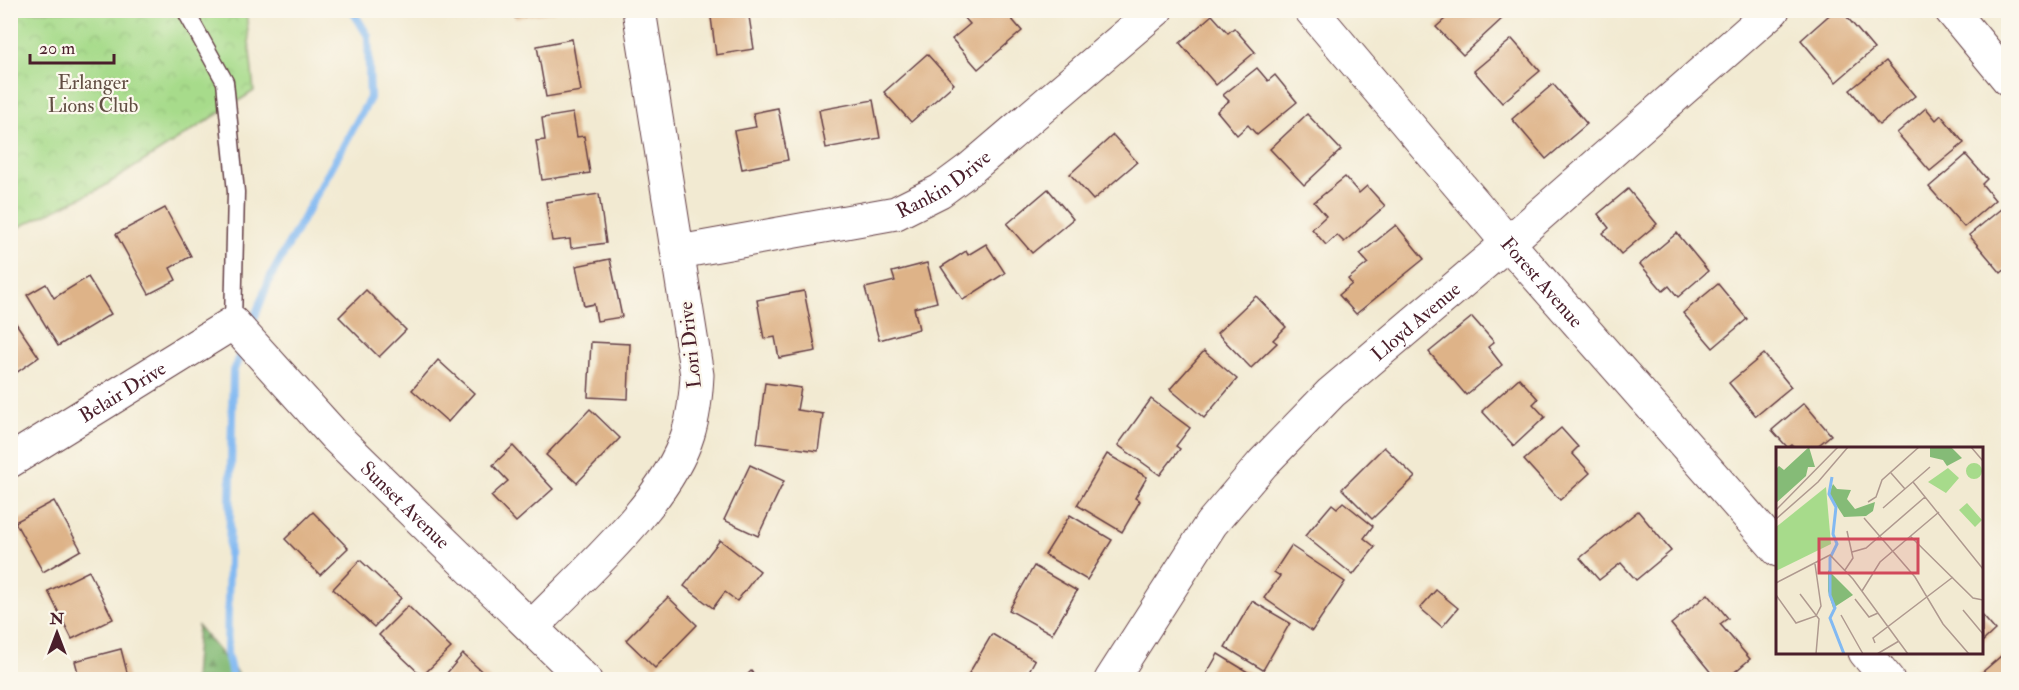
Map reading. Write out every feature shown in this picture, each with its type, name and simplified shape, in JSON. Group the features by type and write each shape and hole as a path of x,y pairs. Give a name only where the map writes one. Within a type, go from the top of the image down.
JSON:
{"street":[{"name":"Lori Drive","path":"532,626 648,506 676,462 688,434 695,405 697,375 639,10"},
{"name":"Rankin Drive","path":"679,252 896,213 940,191 971,168 1156,10"},
{"name":"Forest Avenue","path":"1311,10 1508,243 1776,548"},
{"name":"Lloyd Avenue","path":"1111,680 1211,524 1263,463 1331,393 1508,243 1773,10"},
{"path":"1951,10 2008,79"},
{"name":"Belair Drive","path":"10,461 233,323"},
{"name":"Sunset Avenue","path":"233,323 336,437 585,680"},
{"path":"1867,654 1888,680"}],"lane":[{"path":"185,10 225,82 236,192 233,323"}],"green space":[{"name":"Erlanger Lions Club","path":"11,11 246,11 254,91 103,187 11,231"},
{"path":"198,626 242,679 194,679"}],"building":[{"path":"514,10 553,10 554,12 515,18"},
{"path":"710,10 748,10 754,49 716,55"},
{"path":"967,10 1004,10 1022,31 978,69 952,39 970,24 962,15"},
{"path":"1437,10 1498,10 1504,17 1463,55 1436,27 1445,19"},
{"path":"1835,10 1841,10 1874,49 1836,82 1801,40"},
{"path":"1212,15 1228,33 1234,28 1255,52 1216,85 1180,43"},
{"path":"572,39 581,91 546,97 537,46"},
{"path":"1512,39 1540,71 1502,103 1474,71"},
{"path":"927,54 954,84 911,122 884,92"},
{"path":"1886,61 1915,96 1879,125 1850,90"},
{"path":"1257,68 1268,81 1275,75 1297,102 1257,135 1248,125 1237,135 1217,111 1229,101 1223,95"},
{"path":"1553,84 1587,124 1546,159 1512,119"},
{"path":"873,100 880,138 826,148 819,110"},
{"path":"778,108 788,160 742,169 734,131 756,127 753,113"},
{"path":"1926,108 1936,120 1941,115 1964,143 1930,171 1897,133"},
{"path":"573,113 577,137 584,136 590,173 542,180 536,141 545,140 542,118"},
{"path":"1307,114 1341,150 1304,185 1270,149"},
{"path":"1113,135 1137,162 1093,200 1070,174"},
{"path":"1966,155 1987,179 1982,184 1995,200 1964,227 1929,187"},
{"path":"1345,177 1359,193 1367,186 1385,206 1344,242 1337,235 1326,245 1312,229 1326,216 1314,202"},
{"path":"1048,189 1073,219 1032,253 1007,224"},
{"path":"1628,189 1657,224 1621,254 1603,233 1609,228 1598,214"},
{"path":"599,194 606,243 571,248 570,239 552,241 546,202"},
{"path":"2007,204 2008,267 2001,273 1969,235"},
{"path":"165,208 191,256 170,268 176,280 149,294 116,234"},
{"path":"1396,225 1424,259 1356,314 1339,295 1352,284 1348,279 1368,263 1360,254"},
{"path":"1677,233 1708,271 1678,297 1669,286 1663,291 1640,264"},
{"path":"986,244 1005,273 963,300 941,267 966,251 968,255"},
{"path":"610,259 622,317 597,321 594,304 584,306 576,266"},
{"path":"927,263 937,302 914,308 919,329 879,340 865,288 895,281 892,272"},
{"path":"88,277 111,314 58,346 27,295 46,284 54,298"},
{"path":"1718,284 1747,319 1713,348 1683,313"},
{"path":"366,290 406,330 379,357 339,317"},
{"path":"804,291 816,351 779,358 775,337 764,339 757,300"},
{"path":"1256,296 1286,327 1273,340 1277,343 1251,368 1217,333"},
{"path":"1472,317 1494,342 1488,347 1502,365 1466,395 1429,352"},
{"path":"13,319 39,357 10,377 10,321"},
{"path":"591,342 630,344 628,399 588,397"},
{"path":"1204,351 1237,379 1204,418 1170,389"},
{"path":"1764,354 1791,387 1756,416 1729,383"},
{"path":"438,360 474,393 448,422 412,390"},
{"path":"1519,378 1538,399 1533,404 1545,417 1514,446 1482,411"},
{"path":"765,383 801,388 797,410 823,414 818,451 757,443"},
{"path":"1151,399 1190,428 1176,446 1180,449 1160,475 1118,445"},
{"path":"1804,403 1831,435 1816,447 1794,447 1792,445 1787,447 1772,430"},
{"path":"590,409 620,438 577,483 546,455"},
{"path":"1561,428 1578,447 1572,453 1590,473 1560,500 1524,460"},
{"path":"513,446 553,489 516,522 491,496 508,481 493,465"},
{"path":"1384,447 1415,477 1372,519 1342,489"},
{"path":"1107,454 1147,477 1135,498 1140,501 1122,532 1077,505"},
{"path":"750,465 784,481 758,536 724,520"},
{"path":"54,501 81,550 43,572 15,522"},
{"path":"1343,502 1373,526 1364,538 1375,547 1353,575 1305,536 1332,504 1337,508"},
{"path":"1638,511 1671,551 1636,580 1621,563 1599,580 1580,558"},
{"path":"313,512 348,548 320,575 285,539"},
{"path":"1070,515 1112,540 1087,580 1045,555"},
{"path":"720,540 760,571 737,601 725,592 713,608 684,586"},
{"path":"1291,546 1345,582 1312,631 1264,598 1280,576 1274,572"},
{"path":"360,560 401,598 374,627 333,589"},
{"path":"1034,566 1077,591 1052,634 1009,610"},
{"path":"89,571 113,619 72,639 48,591"},
{"path":"1436,590 1458,608 1442,627 1420,608"},
{"path":"1708,594 1728,618 1720,624 1750,659 1725,680 1717,680 1671,624"},
{"path":"668,597 697,625 655,668 626,640"},
{"path":"1252,601 1290,623 1263,670 1225,647"},
{"path":"408,606 451,648 422,676 379,635"},
{"path":"1983,616 1995,630 1983,641"},
{"path":"992,634 1035,660 1024,680 965,680"},
{"path":"121,649 129,680 80,680 75,661"},
{"path":"2008,650 2008,680 1983,680 1979,675"},
{"path":"463,654 491,680 441,680"},
{"path":"1218,654 1261,680 1203,680"},
{"path":"751,671 759,680 742,680"}],"waterway":[{"path":"250,329 270,278 370,98 368,36 352,10"},
{"path":"233,680 227,653 233,372 243,347"}]}
